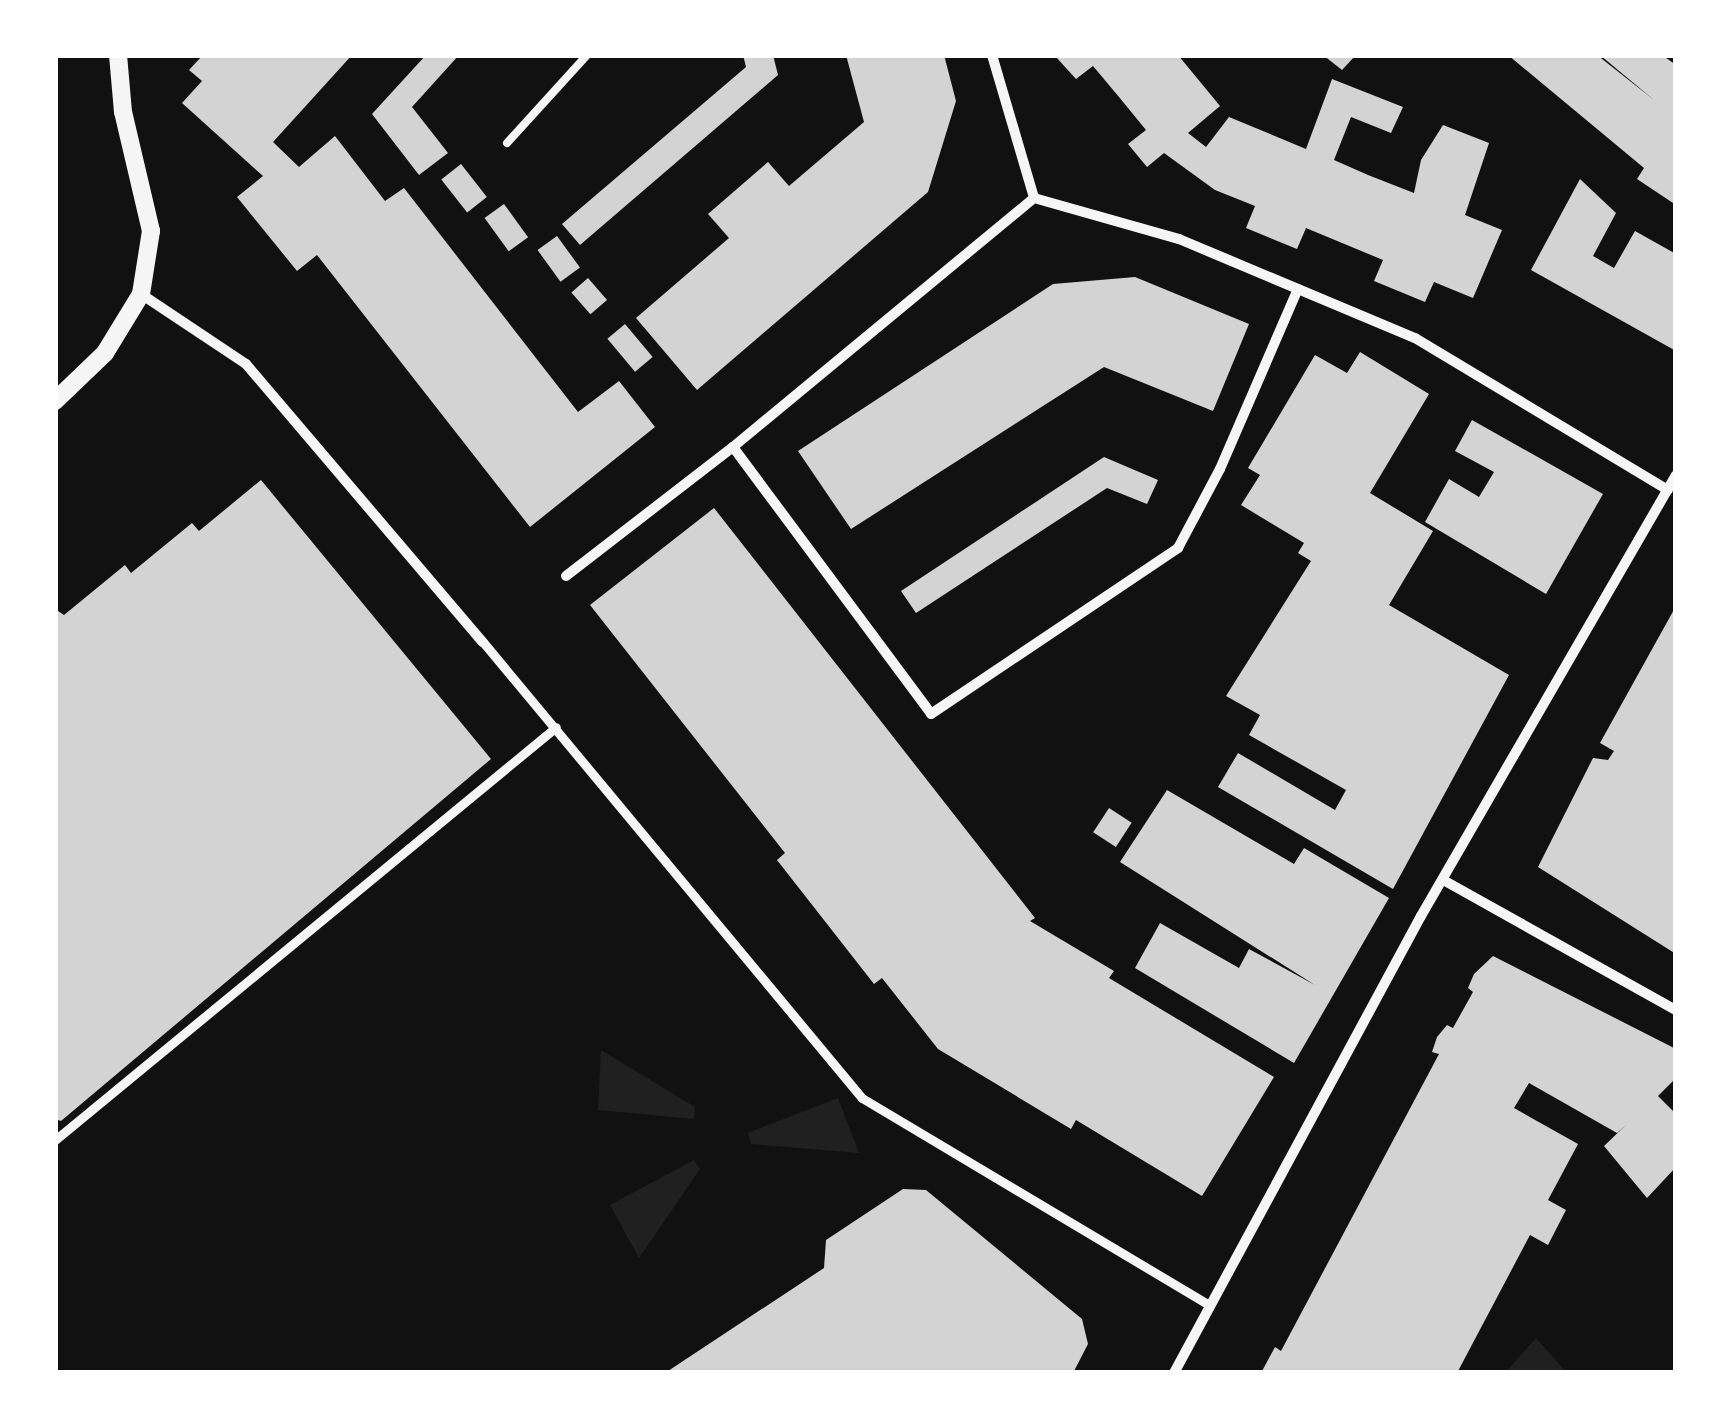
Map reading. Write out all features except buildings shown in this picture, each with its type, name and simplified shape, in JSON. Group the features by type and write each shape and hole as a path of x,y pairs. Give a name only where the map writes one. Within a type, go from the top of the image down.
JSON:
{"street":[{"path":"55,400 105,353 140,294 151,231 123,112 118,55"},
{"path":"992,55 1034,198"},
{"path":"1034,198 1179,239 1415,338 1668,490"},
{"path":"566,576 733,447 1034,198"},
{"path":"733,447 931,714 1178,548 1220,470 1298,288"},
{"path":"140,294 246,364 556,726 862,1098 1209,1305"},
{"path":"1174,1373 1445,881 1676,476"},
{"path":"55,1140 556,726"},
{"path":"1445,881 1676,1010"}],"lane":[{"path":"507,143 587,55"}],"shaded area":[{"path":"601,1050 695,1107 694,1119 598,1110"},
{"path":"838,1098 859,1153 751,1144 748,1133"},
{"path":"694,1160 700,1169 639,1258 610,1205"},
{"path":"1536,1338 1567,1373 1505,1373"}]}
